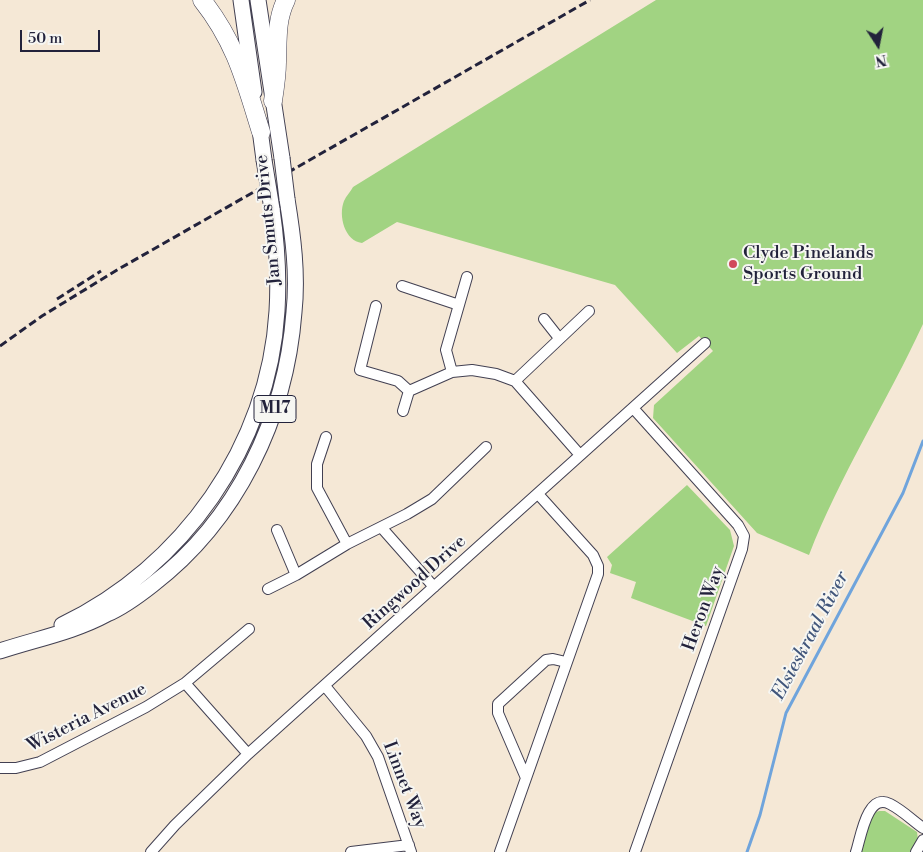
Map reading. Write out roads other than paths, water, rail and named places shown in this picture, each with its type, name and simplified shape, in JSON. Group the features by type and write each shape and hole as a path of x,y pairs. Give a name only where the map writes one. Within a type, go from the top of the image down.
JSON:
{"highway":[{"path":"202,0 220,25 235,52 261,132"},
{"path":"273,101 278,63 278,26 286,0"}],"main road":[{"name":"Jan Smuts Drive","path":"27,642 69,622 133,582 152,566 193,523 211,499 245,439 259,402 266,379 274,338 278,266 272,209 241,0"},
{"name":"Jan Smuts Drive","path":"0,651 78,628 108,614 141,594 178,564 203,538 224,511 260,450 273,417 292,335 295,263 282,158 258,0"}],"street":[{"path":"452,372 446,350 467,278"},
{"path":"402,286 459,305"},
{"path":"376,306 360,370 398,381 409,391"},
{"path":"515,381 589,311"},
{"path":"544,319 559,338"},
{"name":"Ringwood Drive","path":"151,852 175,825 248,754 705,343"},
{"path":"403,411 409,391 452,372 472,370 496,374 515,381 580,455"},
{"name":"Heron Way","path":"633,408 738,525 744,536 742,549 635,852"},
{"path":"326,437 317,464 317,488 346,544"},
{"path":"268,589 296,575 346,544 407,514 432,499 486,447"},
{"path":"500,852 598,574 598,566 593,555 538,494"},
{"path":"381,527 434,586"},
{"path":"277,530 296,575"},
{"name":"Wisteria Avenue","path":"0,768 16,768 40,762 146,707 185,683 249,629"},
{"path":"526,778 498,713 498,704 546,660 554,659 566,662"},
{"path":"185,683 248,754"},
{"name":"Linnet Way","path":"325,686 366,736 378,757 410,848"},
{"path":"856,852 868,814 873,806 880,802 889,803 923,828"},
{"path":"916,852 923,840"},
{"path":"351,852 410,848"}],"waterway":[{"name":"Elsieskraal River","path":"747,852 760,815 786,713 903,493 923,441"}],"railway":[{"path":"0,346 42,316 117,270 590,0"},
{"path":"57,299 101,271"}],"place":[{"name":"Clyde Pinelands Sports Ground","path":"733,264"}]}
